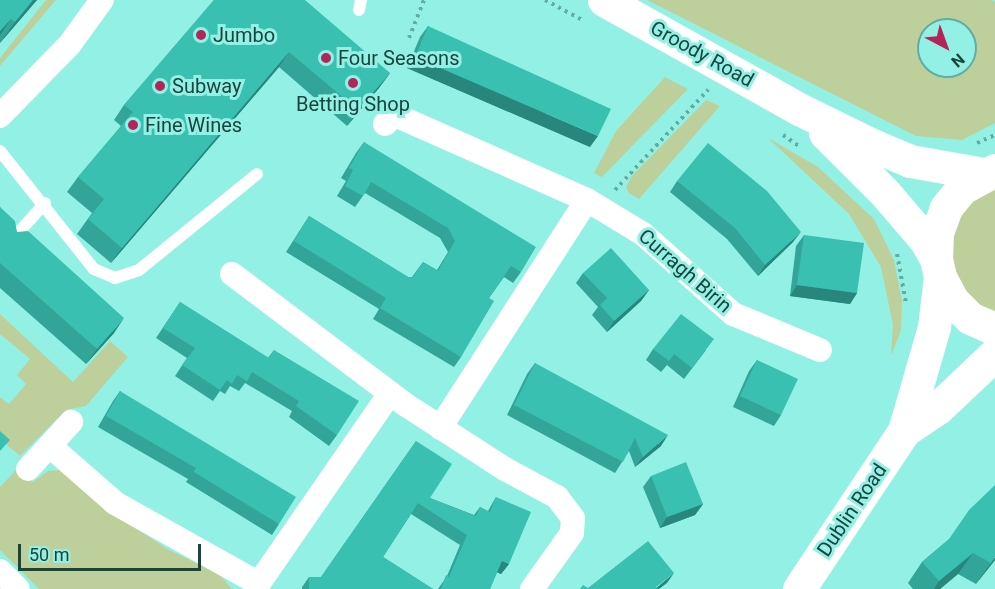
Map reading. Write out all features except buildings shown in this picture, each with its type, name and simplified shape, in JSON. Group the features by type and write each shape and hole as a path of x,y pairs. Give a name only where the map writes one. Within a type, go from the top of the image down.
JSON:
{"main road":[{"name":"Groody Road","path":"604,0 799,109"},
{"path":"799,109 910,161 989,172"},
{"path":"799,109 885,193 926,241 952,300 970,318 995,329"},
{"path":"904,431 934,327 938,268 937,233 946,208 962,188 989,172"},
{"path":"904,431 939,407 995,354"},
{"name":"Dublin Road","path":"799,589 904,431"}],"street":[{"path":"0,117 70,44 102,0"},
{"name":"Curragh Birin","path":"385,124 395,115 595,205 652,242 734,314 820,350"},
{"path":"440,428 595,205"},
{"path":"232,274 440,428 557,497 573,518 572,533 532,589"},
{"path":"50,446 115,503 255,585 390,393"},
{"path":"28,468 71,422"},
{"path":"0,571 18,589"}],"lane":[{"path":"0,151 45,203 94,269 115,278 139,270 256,174"},
{"path":"11,241 45,203"}],"path":[{"path":"409,38 424,0"},
{"path":"595,205 709,90"},
{"path":"893,247 899,257 907,314"}],"green space":[{"path":"46,0 56,0 0,66 0,58"},
{"path":"647,0 991,0 995,2 995,123 962,140 916,136"},
{"path":"665,77 688,89 602,177 594,173 616,131"},
{"path":"706,100 720,106 639,199 629,193 626,187 631,177"},
{"path":"768,138 818,167 874,219 894,260 902,301 901,330 891,356 893,325 881,267 849,214"},
{"path":"995,186 995,316 972,302 950,262 951,239 958,218 972,200"},
{"path":"0,314 73,382 110,341 128,357 86,406 66,410 20,456 0,439 0,397 9,404 26,384 17,375 30,359 0,334"},
{"path":"18,468 33,482 48,471 60,470 102,506 169,550 219,574 232,589 39,589 0,550 0,487"}],"place":[{"name":"Jumbo","path":"201,35"},
{"name":"Four Seasons","path":"326,58"},
{"name":"Betting Shop","path":"353,83"},
{"name":"Subway","path":"160,86"},
{"name":"Fine Wines","path":"133,125"}]}
